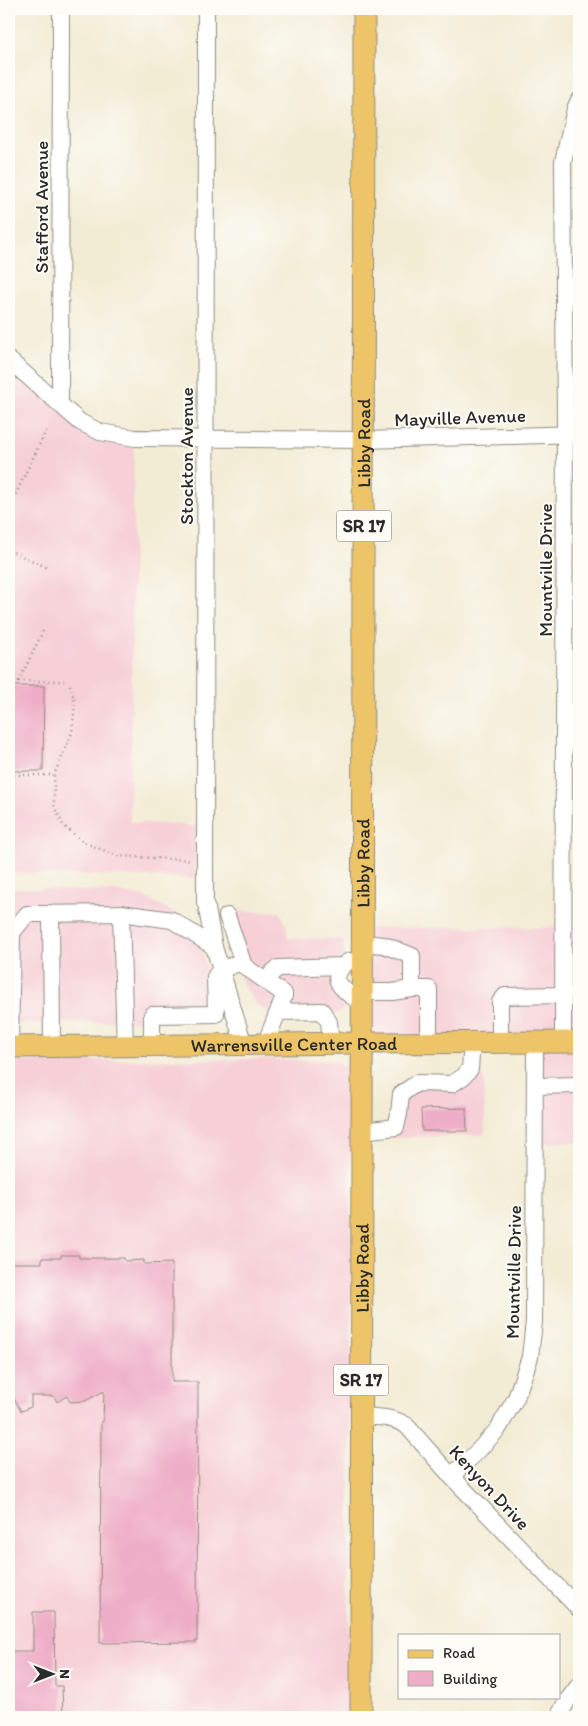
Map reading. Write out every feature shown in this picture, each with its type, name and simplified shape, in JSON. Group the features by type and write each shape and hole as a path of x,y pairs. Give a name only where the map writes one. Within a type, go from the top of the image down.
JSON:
{"main road":[{"name":"Libby Road","path":"361,1717 360,1416 363,1043 364,9"},
{"name":"Warrensville Center Road","path":"9,1048 332,1043 571,1042"}],"street":[{"name":"Stafford Avenue","path":"60,405 61,9"},
{"name":"Stockton Avenue","path":"206,9 206,906 220,970 254,1045"},
{"name":"Mountville Drive","path":"571,1042 564,995 572,434 563,162 575,109 579,100"},
{"name":"Mayville Avenue","path":"9,360 80,422 100,432 135,438 364,440 572,434"},
{"path":"51,913 52,1047"},
{"path":"9,1048 12,933 27,914 121,913 172,920 214,947"},
{"path":"121,913 125,1046"},
{"path":"227,916 246,969 284,994 278,1012 254,1045"},
{"path":"412,989 412,956 384,945 363,947 338,972 339,985 342,989 363,998 412,989 429,989 429,1043"},
{"path":"152,1046 152,1015 216,1014 215,976 220,970 242,962"},
{"path":"266,982 278,968 342,966"},
{"path":"500,1043 500,1002 505,996 564,995"},
{"path":"278,1012 322,1011 329,1022 332,1043"},
{"path":"362,1130 396,1127 401,1094 417,1083 452,1084 464,1076 470,1069 472,1043"},
{"name":"Mountville Drive","path":"451,1476 498,1429 516,1398 530,1358 534,1322 535,1043"},
{"path":"535,1086 579,1085"},
{"name":"Kenyon Drive","path":"360,1416 398,1420 406,1425 451,1476 579,1609"},
{"path":"558,1717 579,1685"}],"path":[{"path":"9,508 47,429"},
{"path":"9,550 48,568"},
{"path":"43,630 19,681 64,681"},
{"path":"70,685 75,702 72,733 54,775 54,805 63,825 83,842 118,856 192,860"},
{"path":"9,775 54,775"}],"shaded area":[{"path":"9,370 19,379 134,443 130,822 197,826 195,878 9,873"},
{"path":"9,889 119,892 145,897 186,919 193,925 220,1010 208,1019 9,1024"},
{"path":"221,911 280,912 287,928 288,938 344,939 344,1010 338,1013 291,1015 268,1012 256,1004 244,986"},
{"path":"579,927 579,1142 535,1143 535,1043 363,1043 363,928"},
{"path":"266,1059 337,1061 348,1069 350,1082 351,1343 348,1717 9,1717 9,1061"},
{"path":"413,1077 484,1077 485,1131 483,1135 389,1138 389,1116 394,1113 396,1090"}],"building":[{"path":"9,686 44,686 43,771 9,771"},
{"path":"466,1108 467,1131 422,1131 421,1109"},
{"path":"61,1255 79,1255 79,1258 124,1258 125,1261 144,1260 144,1264 172,1263 172,1382 198,1382 197,1642 100,1643 101,1422 103,1422 104,1391 85,1401 70,1402 67,1396 57,1402 54,1396 31,1396 31,1407 21,1411 13,1397 9,1397 9,1263 42,1263 42,1258 61,1258"},
{"path":"33,1612 54,1612 55,1686 62,1686 63,1717 9,1717 9,1651 33,1651"}]}
